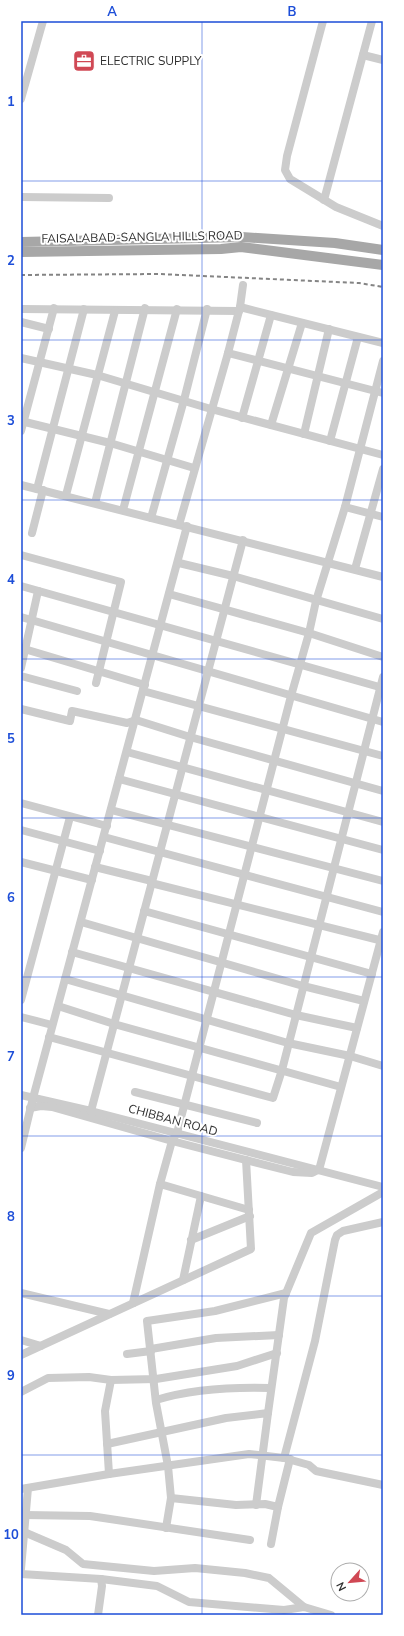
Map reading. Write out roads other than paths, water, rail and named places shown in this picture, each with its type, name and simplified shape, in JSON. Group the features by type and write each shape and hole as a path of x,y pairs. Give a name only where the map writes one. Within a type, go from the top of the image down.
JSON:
{"main road":[{"name":"FAISALABAD-SANGLA HILLS ROAD","path":"21,242 242,237 335,243 383,250"},
{"name":"FAISALABAD-SANGLA HILLS ROAD","path":"21,252 221,249 241,247 383,265"}],"street":[{"path":"21,99 43,21"},
{"path":"323,21 287,156 285,170 290,179 336,207 383,226"},
{"path":"324,200 372,21"},
{"path":"363,55 383,60"},
{"path":"21,197 109,198"},
{"path":"21,1148 52,1025 178,563 183,526 194,468 228,353 239,309 243,285"},
{"path":"21,431 22,421 40,362 54,308"},
{"path":"21,309 54,308 115,311 145,308 239,309 302,322 383,343"},
{"path":"95,503 145,308"},
{"path":"32,533 52,430 84,309"},
{"path":"123,510 177,309"},
{"path":"151,518 166,459 184,400 207,309"},
{"path":"66,495 115,311"},
{"path":"242,418 271,315"},
{"path":"21,322 49,329"},
{"path":"271,425 302,322"},
{"path":"304,434 329,329"},
{"path":"330,441 358,337"},
{"path":"228,353 379,392"},
{"path":"21,358 97,375 242,418 383,455"},
{"path":"133,1303 160,1184 172,1141 177,1133 284,729 291,696 309,633 316,601 379,392 383,361"},
{"path":"22,421 52,430 110,443 194,468"},
{"path":"356,570 383,469"},
{"path":"21,485 66,495 151,518 383,576"},
{"path":"345,507 383,517"},
{"path":"91,1111 208,672 223,610 243,540"},
{"path":"21,555 121,582 105,641 96,683"},
{"path":"178,563 233,576 383,619"},
{"path":"21,586 382,687"},
{"path":"21,668 23,649 32,620 38,591"},
{"path":"169,594 309,633 383,657"},
{"path":"21,617 105,641 152,657 383,722"},
{"path":"23,649 99,671 199,706 383,756"},
{"path":"21,676 77,691"},
{"path":"49,1037 273,1098 282,1070 372,720 382,687 383,677"},
{"path":"21,709 70,721 72,711 127,723 136,720 190,738 383,791"},
{"path":"127,752 383,822"},
{"path":"120,779 383,850"},
{"path":"21,803 107,826"},
{"path":"111,810 383,881"},
{"path":"21,1000 70,817"},
{"path":"21,830 100,851"},
{"path":"104,837 383,912"},
{"path":"21,862 92,880"},
{"path":"95,867 237,905 382,941"},
{"path":"144,911 372,974"},
{"path":"81,922 303,986 364,1001"},
{"path":"319,1170 364,1001 382,941 383,932"},
{"path":"72,952 296,1015 357,1028"},
{"path":"65,979 288,1043 350,1056 383,1066"},
{"path":"58,1006 114,1024 341,1087"},
{"path":"21,1017 52,1025"},
{"path":"135,1092 257,1123"},
{"name":"CHIBBAN ROAD","path":"21,1095 91,1111 383,1187"},
{"name":"CHIBBAN ROAD","path":"30,1108 41,1106 52,1107 172,1141 293,1172 312,1174 319,1170"},
{"path":"21,1355 251,1249 246,1160"},
{"path":"160,1184 250,1213"},
{"path":"256,1505 270,1388 286,1293 311,1233 383,1192"},
{"path":"183,1280 201,1196"},
{"path":"192,1240 250,1213"},
{"path":"271,1544 287,1458 315,1341 335,1240 337,1235 343,1231 383,1222"},
{"path":"21,1293 109,1314"},
{"path":"166,1528 171,1498 168,1466 153,1379 147,1321 215,1311 286,1293"},
{"path":"127,1354 216,1338 279,1335"},
{"path":"21,1340 40,1346"},
{"path":"21,1392 48,1378 89,1377 111,1380 153,1379 209,1372 237,1366 277,1353"},
{"path":"109,1474 105,1411 111,1380"},
{"path":"156,1400 193,1393 242,1387 270,1388"},
{"path":"107,1444 226,1418 268,1413"},
{"path":"21,1565 26,1515 24,1489 109,1474 249,1454 287,1458 309,1465 316,1471 383,1486"},
{"path":"171,1498 236,1505 278,1506"},
{"path":"26,1515 90,1516 250,1540"},
{"path":"24,1532 66,1550 83,1564 154,1571 195,1568 245,1573 269,1578 304,1608"},
{"path":"81,1578 83,1564"},
{"path":"21,1574 101,1579 157,1586 189,1602 243,1611 304,1608 331,1615"},
{"path":"98,1615 102,1586 101,1579"}],"railway":[{"path":"21,275 159,274 359,283 383,287"}],"place":[{"name":"ELECTRIC SUPPLY","path":"84,61"}]}
